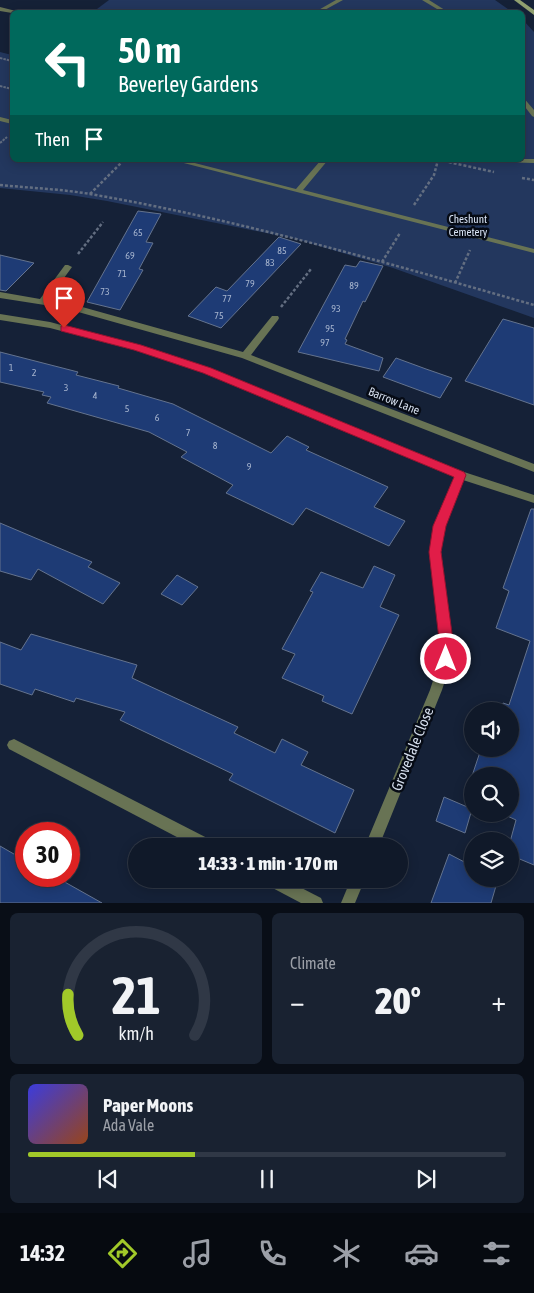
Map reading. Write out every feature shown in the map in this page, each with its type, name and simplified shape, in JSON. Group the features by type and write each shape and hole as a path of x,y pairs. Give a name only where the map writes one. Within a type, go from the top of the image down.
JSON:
{"main road":[{"path":"517,0 534,13"}],"street":[{"path":"322,10 340,0"},
{"path":"425,0 442,10"},
{"path":"525,102 534,115"},
{"path":"183,162 534,251"},
{"path":"298,191 323,162"},
{"path":"43,301 68,266"},
{"name":"Barrow Lane","path":"0,296 66,305 245,356 534,468"},
{"path":"0,317 59,327 137,348 207,370 460,475 534,499"},
{"path":"245,356 275,318"},
{"name":"Grovedale Close","path":"375,838 436,690 446,659 446,639 435,552 440,526 460,475"},
{"path":"14,745 193,838"},
{"path":"287,888 316,903"},
{"path":"348,903 354,888"}],"path":[{"path":"89,194 122,162"},
{"path":"382,262 434,175 437,162"},
{"path":"447,162 499,173"},
{"path":"517,176 534,180"},
{"path":"0,185 89,194 306,240 534,305"},
{"path":"68,266 104,222"},
{"path":"456,284 476,236"},
{"path":"275,318 284,302 311,269"}],"green space":[{"path":"109,0 495,0 509,10 96,10"},
{"name":"Cheshunt Cemetery","path":"525,22 534,32 534,318 393,268 296,239 107,201 0,188 0,52 10,54 10,162 525,162"}],"building":[{"path":"138,211 161,214 146,242 153,243 139,269 143,270 120,310 87,302"},
{"path":"279,237 301,244 221,328 188,316 216,287 227,291"},
{"path":"0,255 34,263 6,291 0,290"},
{"path":"360,261 383,266 365,302 363,301 345,339 347,340 345,344 383,358 379,371 298,352 345,265 356,267"},
{"path":"503,319 534,328 534,405 465,381"},
{"path":"0,352 78,372 76,375 119,386 118,388 173,404 271,453 287,436 309,447 306,450 388,487 374,507 405,521 389,546 306,508 293,525 226,493 233,485 181,457 187,452 149,432 47,403 51,397 42,395 44,392 0,382"},
{"path":"396,358 452,378 440,398 383,377"},
{"path":"531,509 534,509 534,865 519,859 519,832 513,832 515,822 519,822 519,767 475,767 478,757 519,757 519,702 510,702 530,641 496,628 509,591 503,588"},
{"path":"0,523 92,562 88,567 120,583 103,604 38,569 31,580 0,571"},
{"path":"374,566 395,575 380,607 399,615 352,714 322,701 324,696 282,678 295,654 282,649 313,592 310,591 321,572 363,588"},
{"path":"177,575 198,587 182,605 161,594"},
{"path":"31,634 137,665 132,678 238,727 234,733 275,753 282,739 308,752 301,765 354,790 335,833 229,780 233,774 120,720 125,712 76,698 74,702 35,689 32,695 0,684 0,642 21,650"},
{"path":"444,797 464,806 464,822 468,822 464,833 436,821"},
{"path":"0,846 15,855 15,887 74,887 102,903 0,903"},
{"path":"449,854 464,862 464,887 496,887 491,903 431,903"}],"route":[{"path":"64,328 207,370 460,475 436,538 436,572 445,630 446,659"}]}
